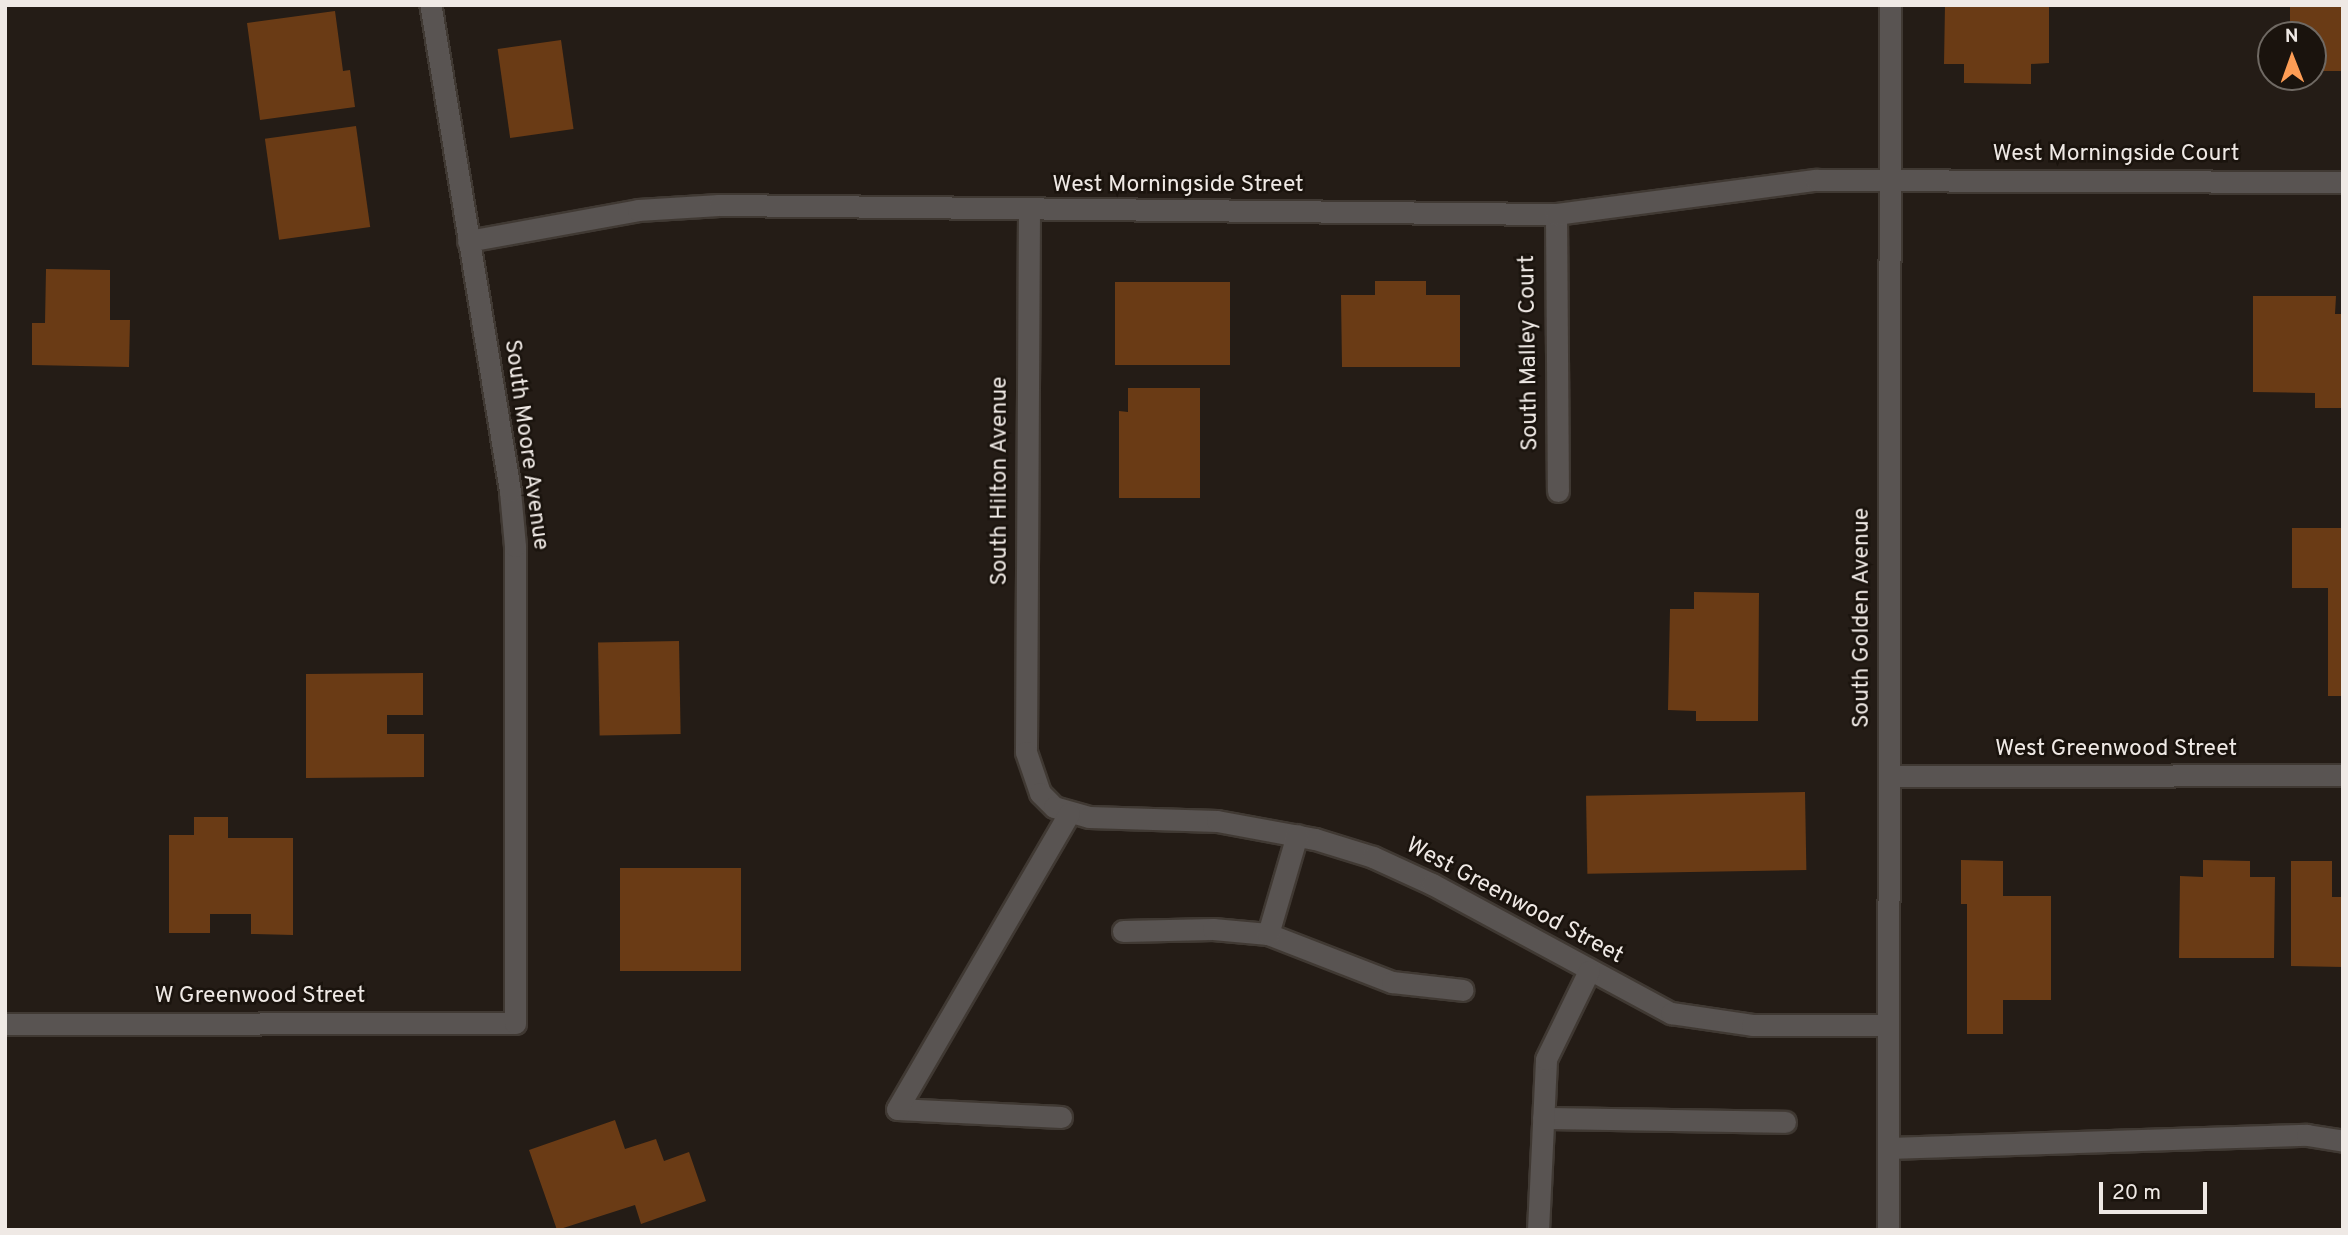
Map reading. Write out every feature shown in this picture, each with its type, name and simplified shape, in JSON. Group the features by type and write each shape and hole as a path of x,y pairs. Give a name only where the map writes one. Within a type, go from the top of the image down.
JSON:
{"street":[{"name":"South Moore Avenue","path":"430,5 510,491 515,545 515,1023"},
{"name":"South Golden Avenue","path":"1888,1230 1890,5"},
{"name":"West Morningside Street","path":"468,241 679,206 1556,214 1658,204 1751,186 1889,180"},
{"name":"West Morningside Court","path":"1889,180 2343,182"},
{"name":"South Hilton Avenue","path":"1029,211 1026,752 1040,793 1069,814"},
{"name":"South Malley Court","path":"1556,214 1558,491"},
{"name":"West Greenwood Street","path":"1889,776 2343,775"},
{"name":"West Greenwood Street","path":"1069,814 1217,821 1297,835 1373,858 1433,884 1589,971 1671,1013 1701,1020 1752,1025 1888,1025"},
{"path":"1061,1117 897,1109 1069,814"},
{"path":"1268,934 1297,835"},
{"path":"1123,931 1213,929 1268,934 1392,982 1463,990"},
{"path":"1538,1230 1546,1059 1589,971"},
{"name":"W Greenwood Street","path":"5,1024 515,1023"},
{"path":"1543,1118 1785,1122"},
{"path":"1888,1148 2307,1135 2343,1141"}],"building":[{"path":"1945,5 2049,5 2049,63 2031,64 2031,84 1964,83 1964,64 1944,64"},
{"path":"2290,5 2343,5 2343,71 2327,71 2327,21 2290,21"},
{"path":"335,11 343,71 350,70 355,107 260,120 247,23"},
{"path":"561,40 574,129 510,138 498,49"},
{"path":"356,126 370,227 279,240 265,139"},
{"path":"46,269 110,270 110,320 130,320 129,367 32,365 32,323 45,323"},
{"path":"1375,281 1426,281 1426,295 1460,295 1460,367 1342,367 1341,295 1375,295"},
{"path":"1115,282 1230,282 1230,365 1115,365"},
{"path":"2253,296 2336,296 2335,314 2343,314 2343,408 2315,408 2315,393 2253,392"},
{"path":"1128,388 1200,388 1200,498 1119,498 1119,411 1128,412"},
{"path":"2292,528 2343,528 2343,696 2328,696 2328,588 2292,588"},
{"path":"1694,592 1759,593 1758,721 1696,721 1696,711 1668,710 1670,609 1694,609"},
{"path":"679,641 681,734 600,735 598,642"},
{"path":"423,673 423,715 387,715 387,734 424,734 424,777 306,778 306,674"},
{"path":"1805,792 1806,870 1587,874 1586,796"},
{"path":"194,817 228,817 228,838 293,838 293,935 251,934 251,914 210,914 210,933 169,933 169,835 194,835"},
{"path":"1961,860 2003,861 2003,896 2051,896 2051,1000 2003,1000 2003,1034 1967,1034 1967,904 1961,904"},
{"path":"2203,860 2250,861 2250,877 2275,877 2274,958 2179,958 2180,876 2203,877"},
{"path":"2291,861 2332,861 2332,897 2343,897 2343,967 2291,966"},
{"path":"620,868 741,868 741,971 620,971"},
{"path":"615,1120 625,1149 656,1139 664,1161 689,1152 706,1201 641,1224 635,1205 557,1230 529,1150"}]}
